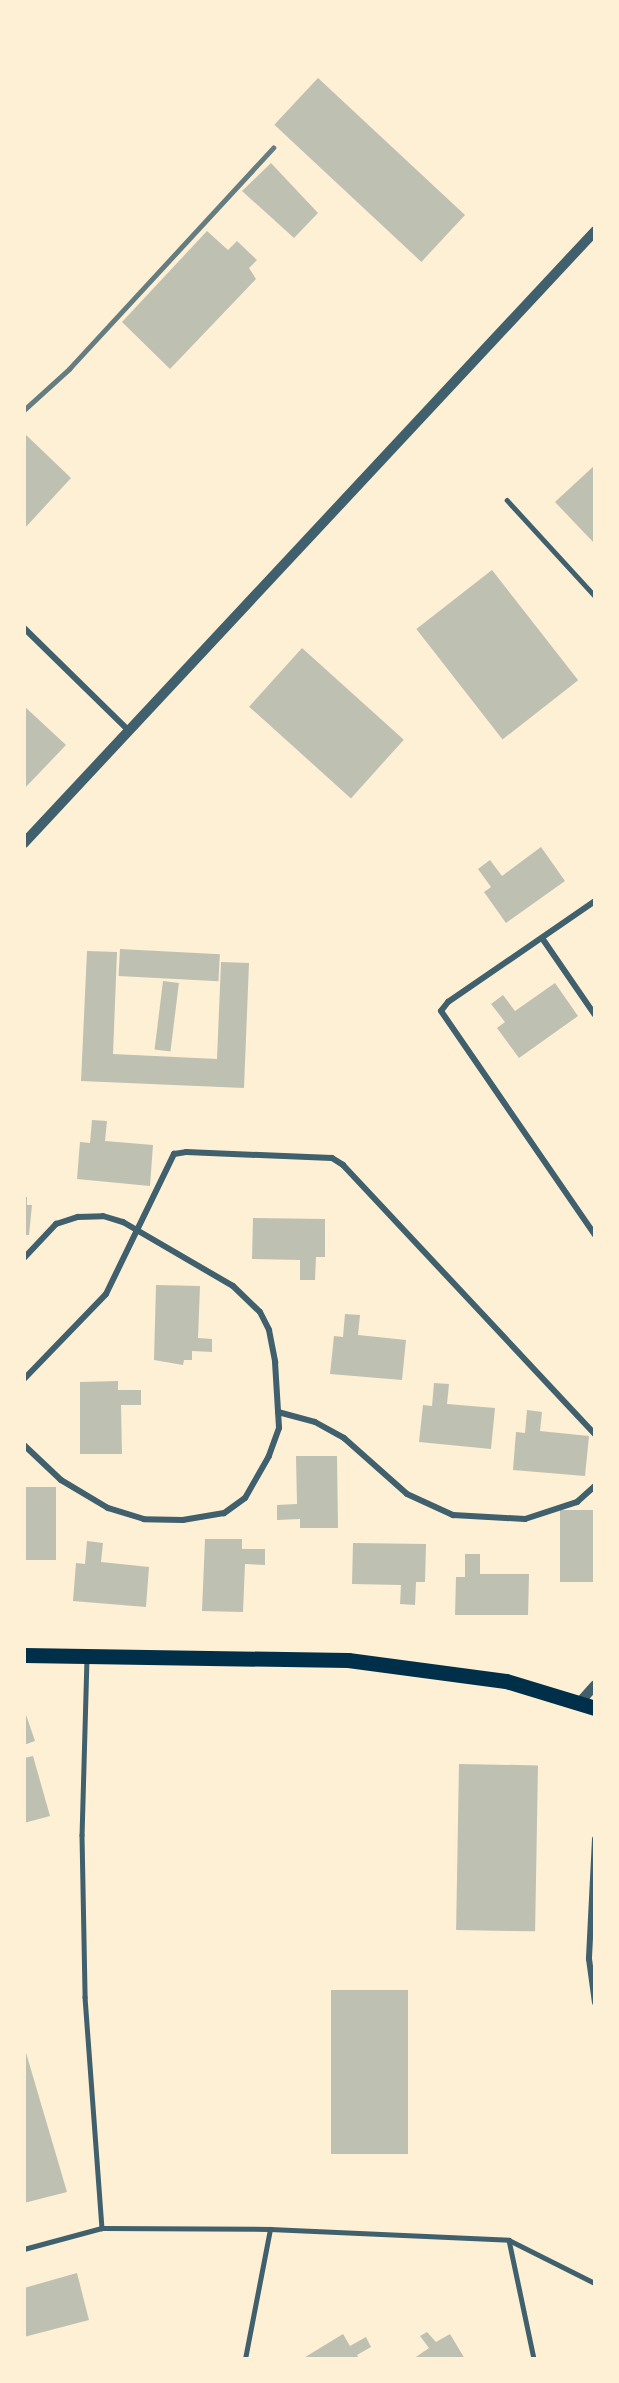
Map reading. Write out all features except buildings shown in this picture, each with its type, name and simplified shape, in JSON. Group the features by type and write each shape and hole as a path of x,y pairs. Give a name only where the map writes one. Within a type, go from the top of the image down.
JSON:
{"main road":[{"path":"24,1655 348,1660 506,1681 595,1708"}],"street":[{"path":"24,843 595,231"},
{"path":"24,628 129,731"},
{"path":"595,901 448,1002 441,1013 595,1235"},
{"path":"542,938 595,1015"},
{"path":"24,1379 106,1293 138,1232 174,1154 186,1152 336,1160 595,1434"},
{"path":"24,1258 56,1224 78,1217 103,1216 138,1232 233,1286 260,1312 275,1362 278,1412 276,1439 245,1498 232,1510 201,1518 144,1519 108,1508 61,1480 24,1445"},
{"path":"278,1412 315,1422 344,1438 407,1494 430,1508 453,1515 525,1519 577,1502 595,1486"},
{"path":"579,1703 595,1685"},
{"path":"595,1839 589,1959 595,2003"}],"lane":[{"path":"507,500 595,596"},
{"path":"87,1656 82,1835 84,1997 102,2228"},
{"path":"24,2249 102,2228 270,2229 509,2240 595,2283"},
{"path":"245,2359 270,2229"},
{"path":"509,2240 534,2359"}],"railway":[{"path":"24,410 69,369 273,148"}]}
